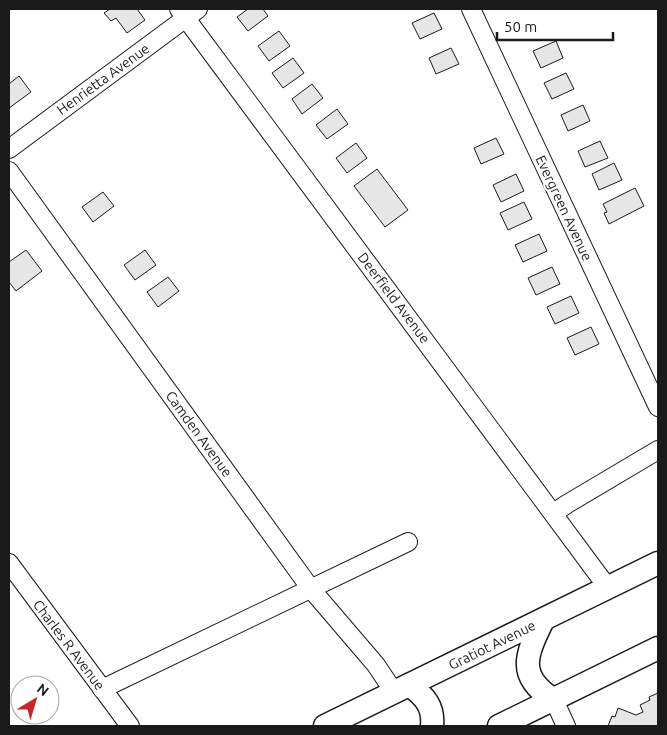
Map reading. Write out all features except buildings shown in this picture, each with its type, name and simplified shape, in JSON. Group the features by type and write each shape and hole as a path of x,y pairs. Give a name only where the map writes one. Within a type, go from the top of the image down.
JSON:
{"main road":[{"name":"Gratiot Avenue","path":"325,726 658,563"},
{"path":"543,620 529,653 528,671 531,680 537,688 554,700"},
{"path":"499,726 658,648"},
{"path":"402,689 418,691 431,708 432,726"}],"street":[{"name":"Evergreen Avenue","path":"470,9 658,408"},
{"name":"Henrietta Avenue","path":"9,149 188,12"},
{"name":"Deerfield Avenue","path":"188,12 608,588"},
{"name":"Camden Avenue","path":"9,171 311,589 376,665 402,689"},
{"path":"554,513 658,450"},
{"path":"102,689 408,542"},
{"name":"Charles R Avenue","path":"9,563 130,726"},
{"path":"554,700 566,726"}]}
